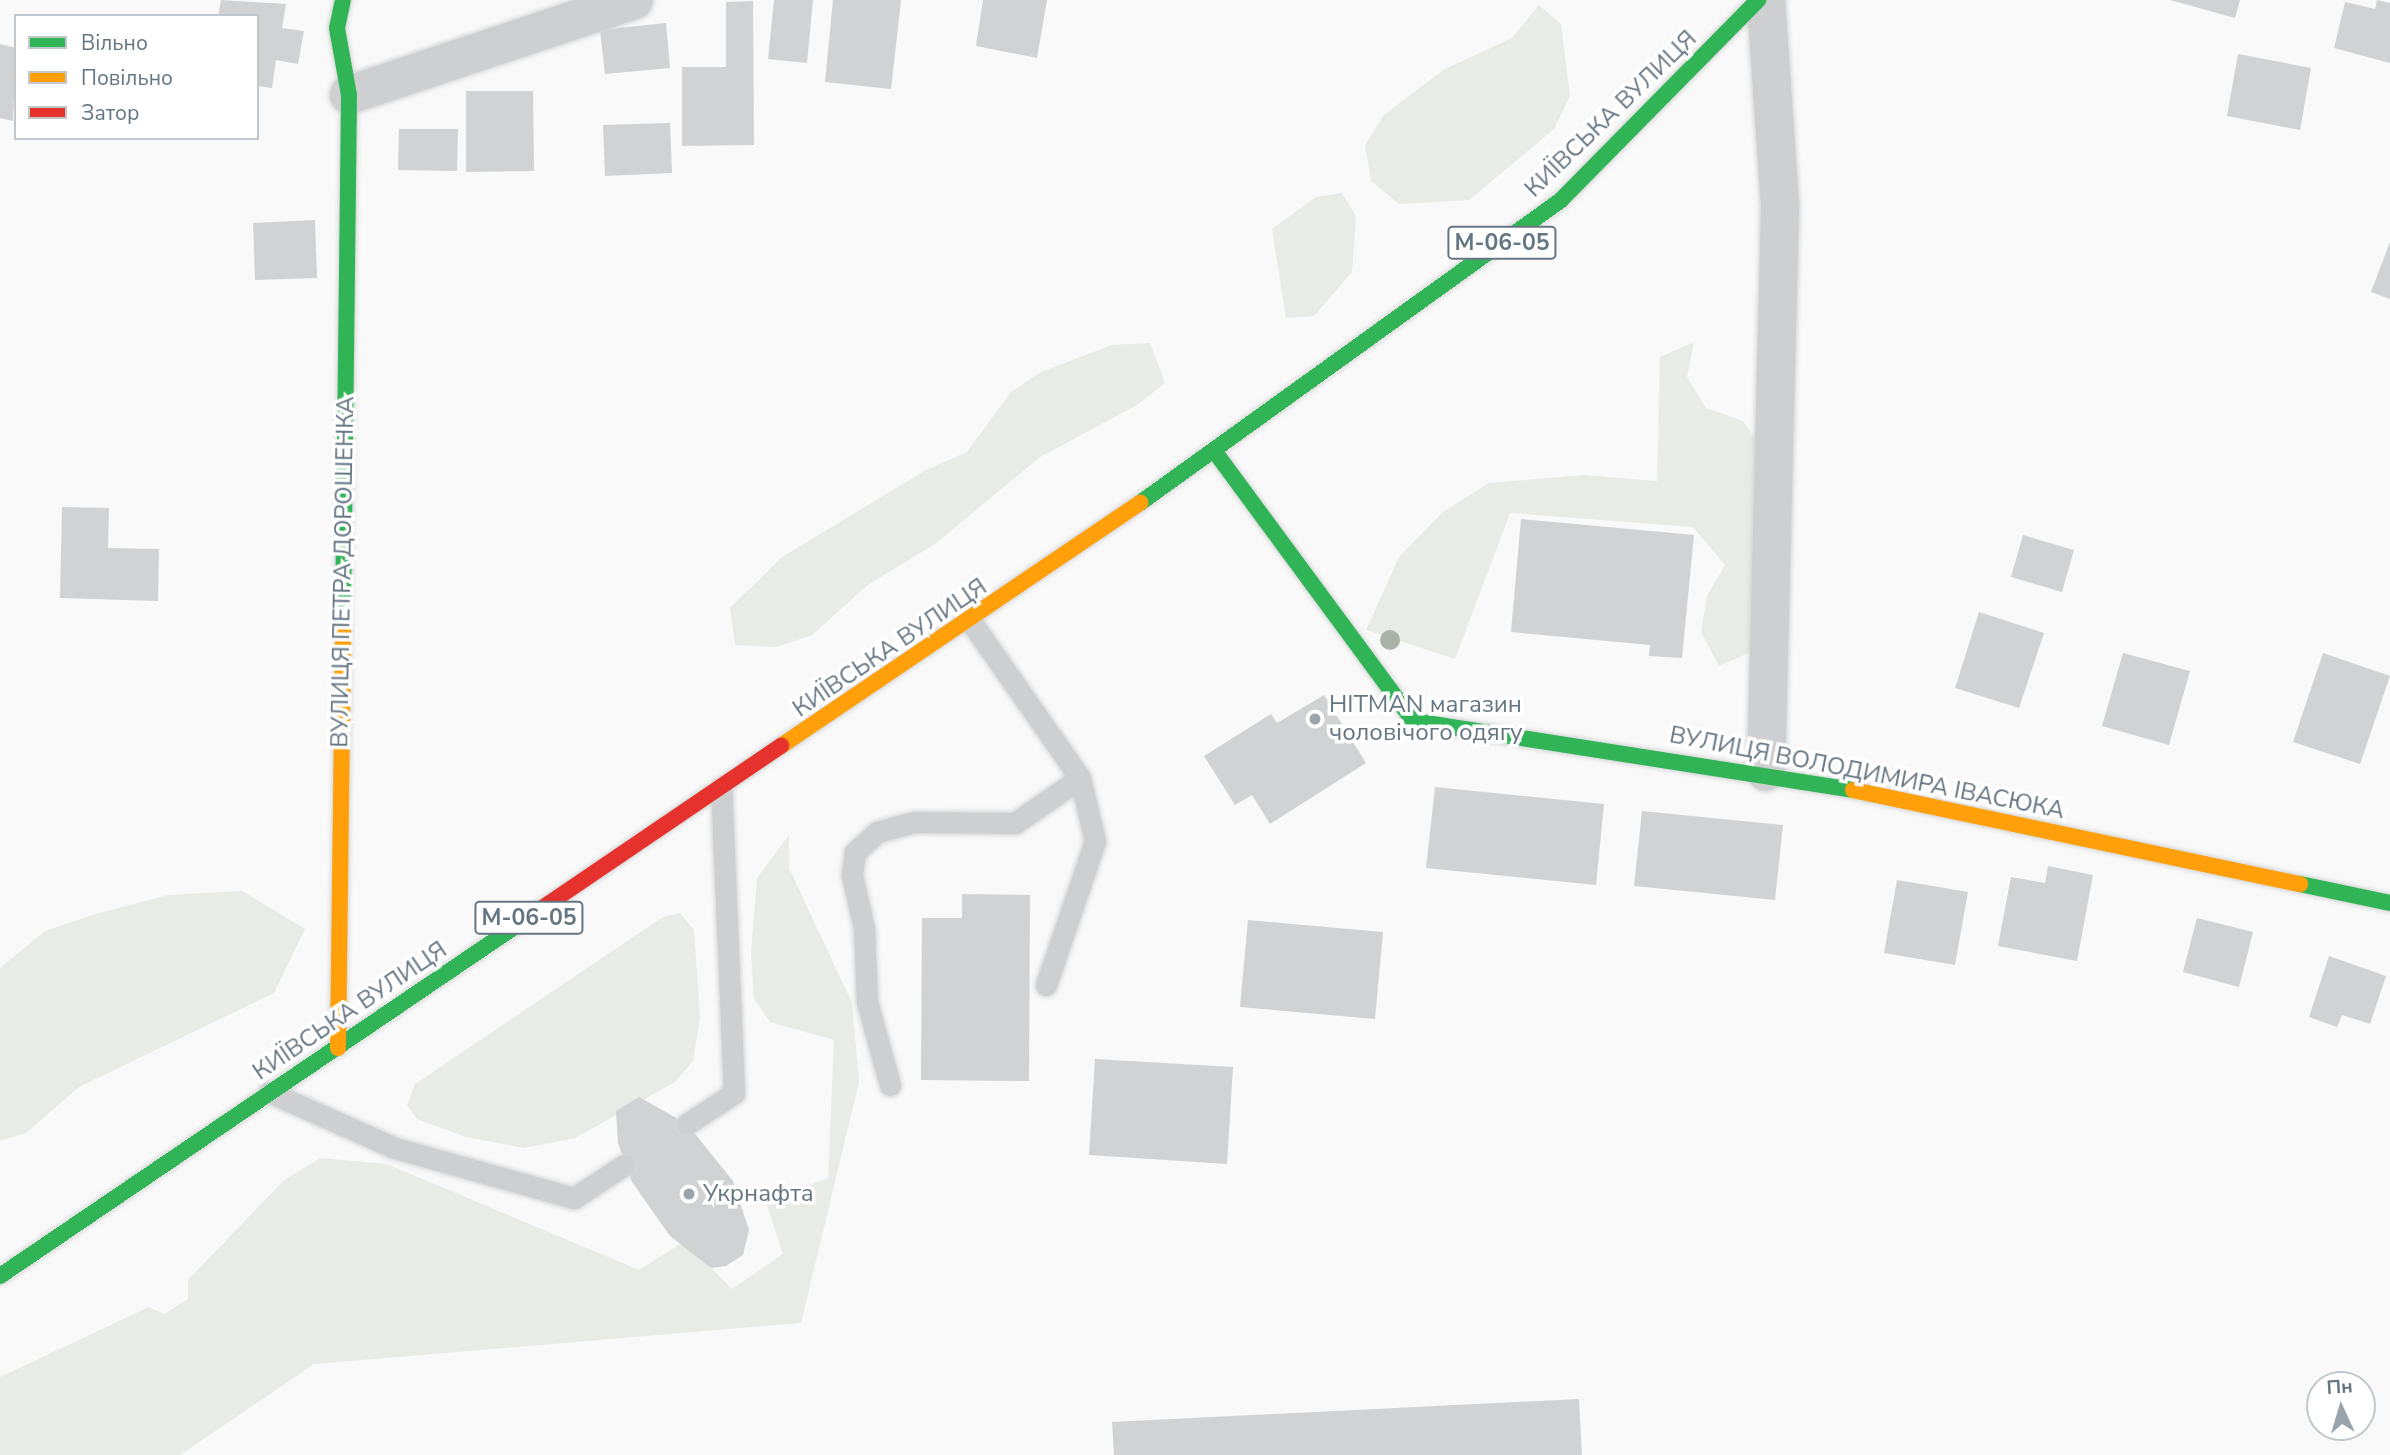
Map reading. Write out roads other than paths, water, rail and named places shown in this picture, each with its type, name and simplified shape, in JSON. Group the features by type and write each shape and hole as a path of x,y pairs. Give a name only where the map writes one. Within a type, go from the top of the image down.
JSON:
{"main road":[{"name":"ВУЛИЦЯ ПЕТРА ДОРОШЕНКА","path":"338,1048 349,95 337,28 343,0"},
{"name":"КИЇВСЬКА ВУЛИЦЯ","path":"0,1276 971,622 1215,452 1561,200 1759,0"},
{"name":"ВУЛИЦЯ ВОЛОДИМИРА ІВАСЮКА","path":"1215,452 1413,721 1766,772 2390,903"}],"street":[{"path":"349,95 634,0"},
{"path":"1766,0 1780,208 1766,772"}],"lane":[{"path":"971,622 1080,778 1095,841 1046,985"},
{"path":"890,1084 867,1002 864,928 852,875 855,852 877,832 914,822 1015,824 1080,778"},
{"path":"687,1124 734,1093 721,788"},
{"path":"269,1093 395,1148 574,1198 624,1165"}],"place":[{"name":"HITMAN магазин чоловічого одягу","path":"1315,719"},
{"name":"Укрнафта","path":"689,1194"}]}
